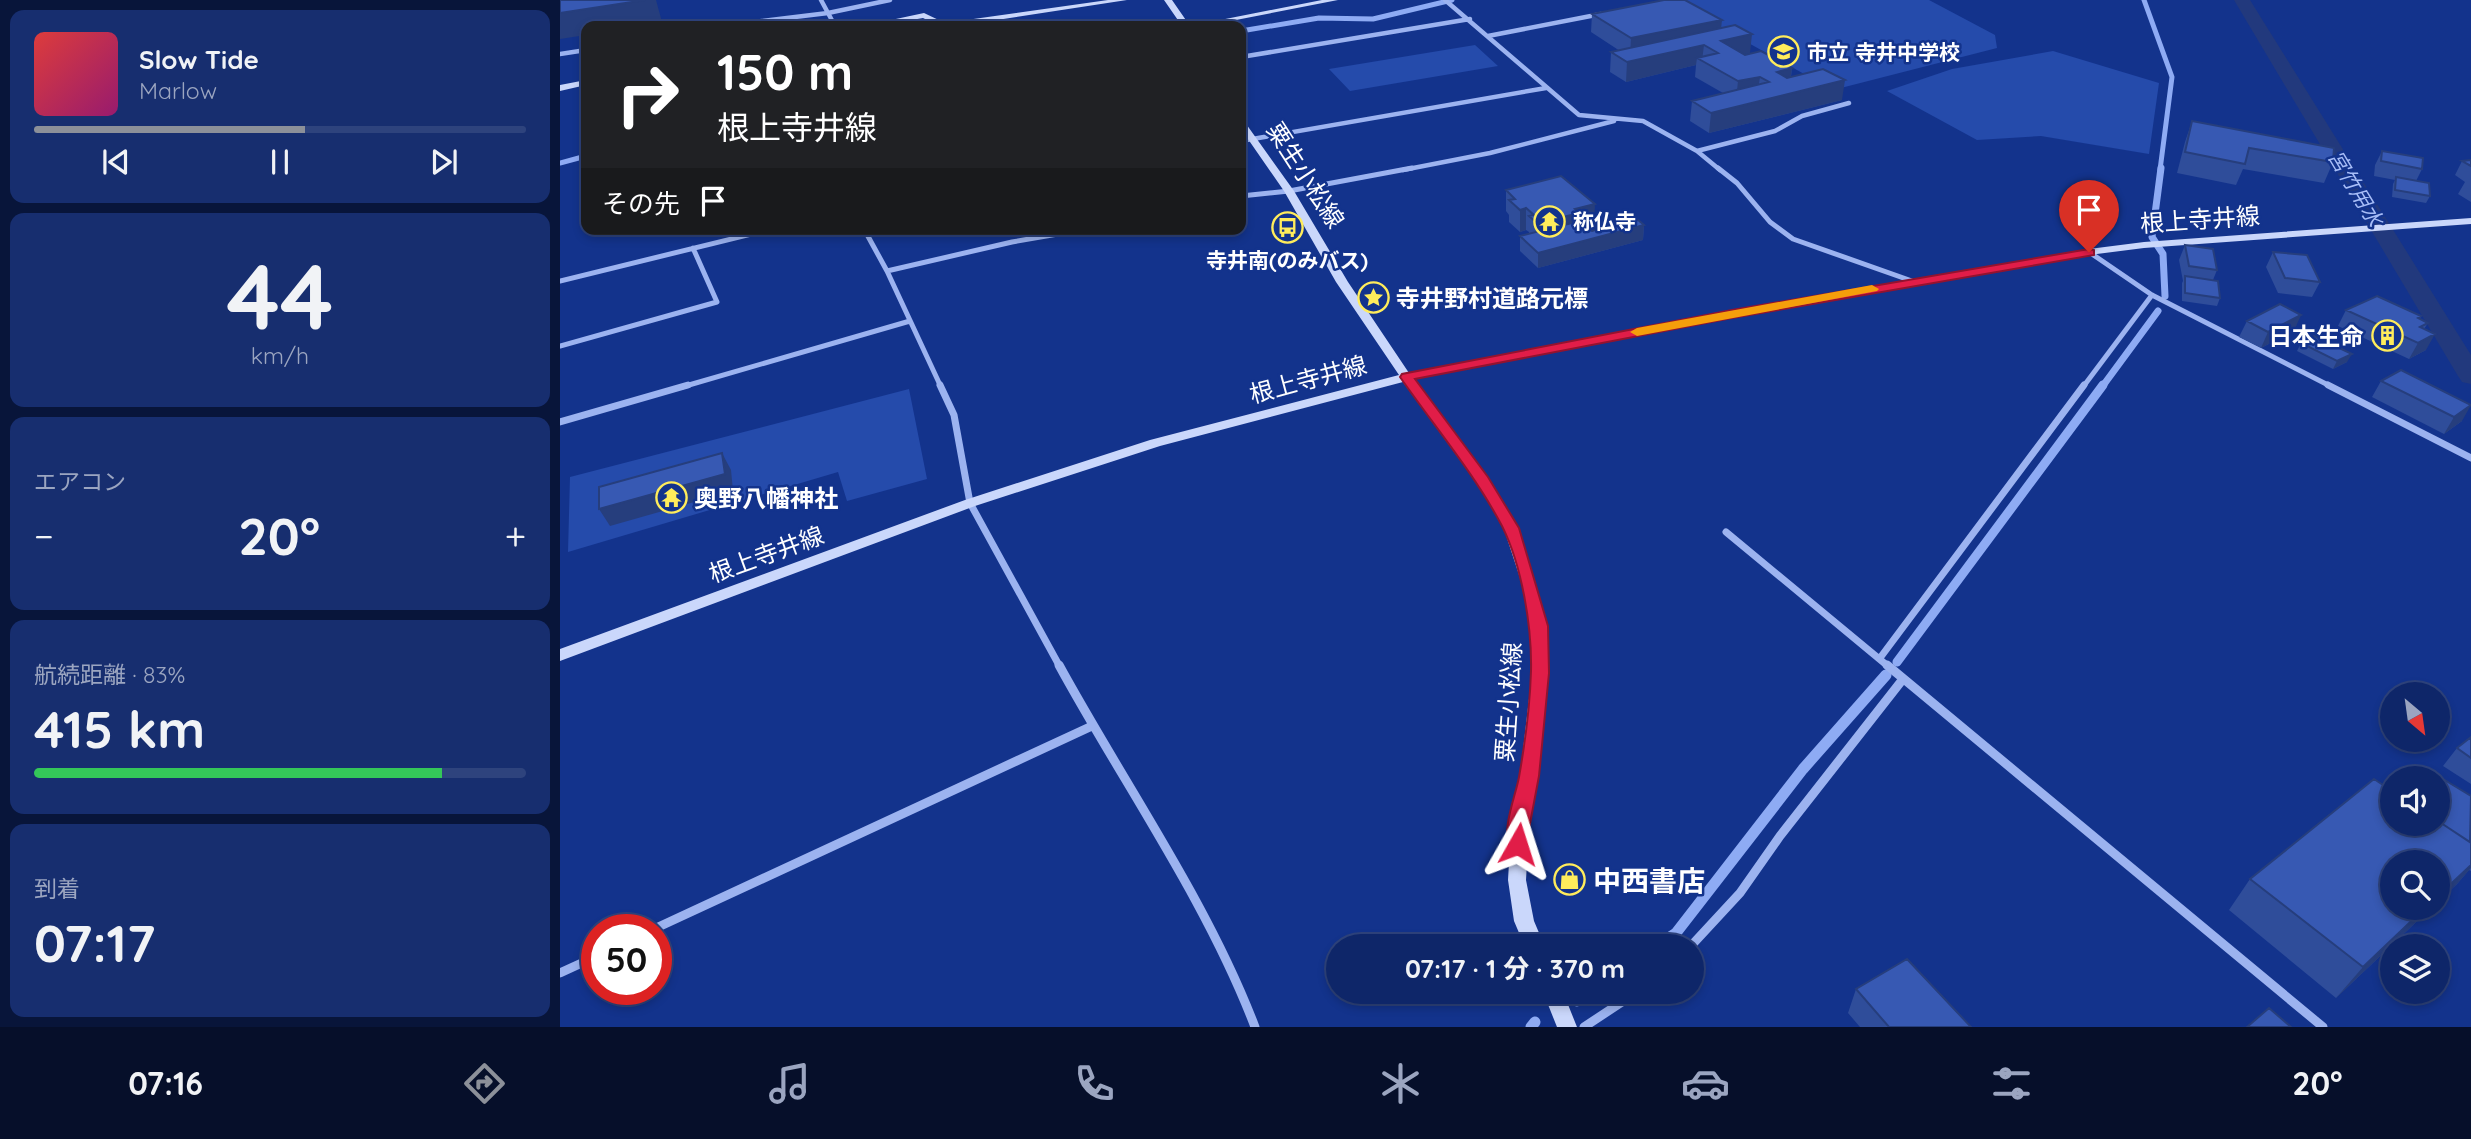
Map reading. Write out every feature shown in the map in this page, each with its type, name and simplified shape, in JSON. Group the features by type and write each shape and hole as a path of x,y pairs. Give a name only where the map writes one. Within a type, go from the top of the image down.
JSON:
{"main road":[{"path":"978,21 1123,0"},
{"path":"1168,0 1183,21"},
{"path":"1221,21 1334,0"},
{"path":"893,21 924,15 935,21"},
{"path":"560,89 581,84"},
{"name":"粟生小松線","path":"1246,141 1289,191 1342,282 1406,377 1483,481 1511,528 1539,626 1540,673 1529,776 1521,811 1517,880 1524,921 1530,934"},
{"name":"根上寺井線","path":"560,655 970,503 1155,443 1406,377 1912,281 2089,252 2144,245 2471,221"},
{"path":"1558,1004 1567,1027"}],"street":[{"path":"821,0 832,21"},
{"path":"762,21 828,13 890,0"},
{"path":"1445,0 1452,3 1579,115 1643,121 1697,151 1737,183 1770,222 1793,239 1912,281"},
{"path":"1488,36 1610,13"},
{"path":"1246,56 1470,19"},
{"path":"560,54 581,51"},
{"path":"1246,140 1546,88"},
{"path":"1697,151 1775,131 1802,116 1849,103"},
{"path":"1246,195 1289,191 1490,153 1618,120"},
{"path":"560,281 747,235"},
{"path":"867,235 887,271 954,415 970,503 1092,726 1186,888 1242,993 1255,1027"},
{"path":"887,271 1052,235"},
{"path":"560,346 717,302 693,248"},
{"path":"2089,252 2152,295 2471,458"},
{"path":"1880,658 2152,295"},
{"path":"560,421 909,321"},
{"path":"1726,532 2323,1027"},
{"path":"1702,934 1740,894 1780,836 1903,679"},
{"path":"672,921 1092,726"},
{"path":"560,973 581,963"},
{"path":"1584,1027 1619,1004"}],"shaded area":[{"path":"1671,0 1929,0 1995,35 1997,48 1833,90"},
{"path":"1475,45 1498,66 1350,91 1329,69"},
{"path":"2053,51 2159,83 2149,154 2041,136 1977,140 1887,91 1952,69"},
{"path":"909,389 927,479 847,501 838,472 568,552 570,477"}],"building":[{"path":"560,0 645,0 560,13"},
{"path":"1664,0 1685,0 1722,20 1631,38 1592,14"},
{"path":"1735,25 1752,34 1721,41 1745,55 1761,51 1792,68 1777,72 1787,78 1823,69 1845,80 1711,113 1692,101 1769,82 1760,77 1738,81 1697,58 1718,53 1704,45 1627,62 1611,52"},
{"path":"2192,121 2334,148 2333,162 2249,148 2245,164 2185,152"},
{"path":"2382,151 2423,158 2422,169 2381,161"},
{"path":"1561,176 1595,204 1575,209 1580,213 1537,223 1529,216 1534,215 1526,208 1520,210 1509,200 1515,199 1506,190"},
{"path":"2396,177 2429,183 2430,196 2395,190"},
{"path":"1637,219 1644,225 1538,253 1520,236 1580,221 1592,231"},
{"path":"2185,245 2213,249 2217,270 2189,266"},
{"path":"2273,252 2307,255 2320,282 2285,278"},
{"path":"2185,276 2218,281 2220,298 2185,293"},
{"path":"2377,296 2421,316 2418,318 2428,323 2420,327 2435,334 2418,343 2346,310"},
{"path":"2280,304 2301,315 2268,332 2247,321"},
{"path":"2314,336 2352,354 2337,361 2301,343"},
{"path":"2401,370 2471,405 2454,417 2381,381"},
{"path":"722,453 725,474 599,509 599,487"},
{"path":"2471,737 2471,758 2457,748"},
{"path":"2374,779 2380,783 2380,836 2450,836 2450,829 2471,843 2471,865 2450,885 2450,850 2380,850 2380,920 2412,920 2398,934 2380,934 2380,951 2363,967 2250,879"},
{"path":"2450,783 2471,796 2470,842 2450,829"},
{"path":"1907,959 1971,1027 1889,1027 1856,989"},
{"path":"2269,1008 2291,1027 2247,1027"}],"waterway":[{"name":"宮竹用水","path":"1246,30 1319,18 1373,19 1452,0"},
{"path":"2144,0 2172,77 2160,170"},
{"name":"宮竹用水","path":"2242,0 2471,376"},
{"name":"宮竹用水","path":"560,163 581,157"},
{"path":"2161,168 2152,237 2163,254 2165,296"},
{"path":"2102,387 2158,311"},
{"path":"1897,662 2103,385"},
{"path":"1674,934 1803,769 1886,675"},
{"path":"1531,1027 1535,1022"}],"slow traffic":[{"path":"1637,332 1872,289"}],"place":[{"name":"市立 寺井中学校","path":"1784,52"},
{"name":"称仏寺","path":"1550,221"},
{"name":"寺井南(のみバス)","path":"1287,228"},
{"name":"寺井野村道路元標","path":"1373,298"},
{"name":"日本生命","path":"2387,336"},
{"name":"奥野八幡神社","path":"671,498"},
{"name":"中西書店","path":"1570,880"}],"route":[{"path":"1518,844 1521,811 1529,776 1540,673 1539,626 1511,528 1483,481 1406,377 1912,281 2089,252"}]}
